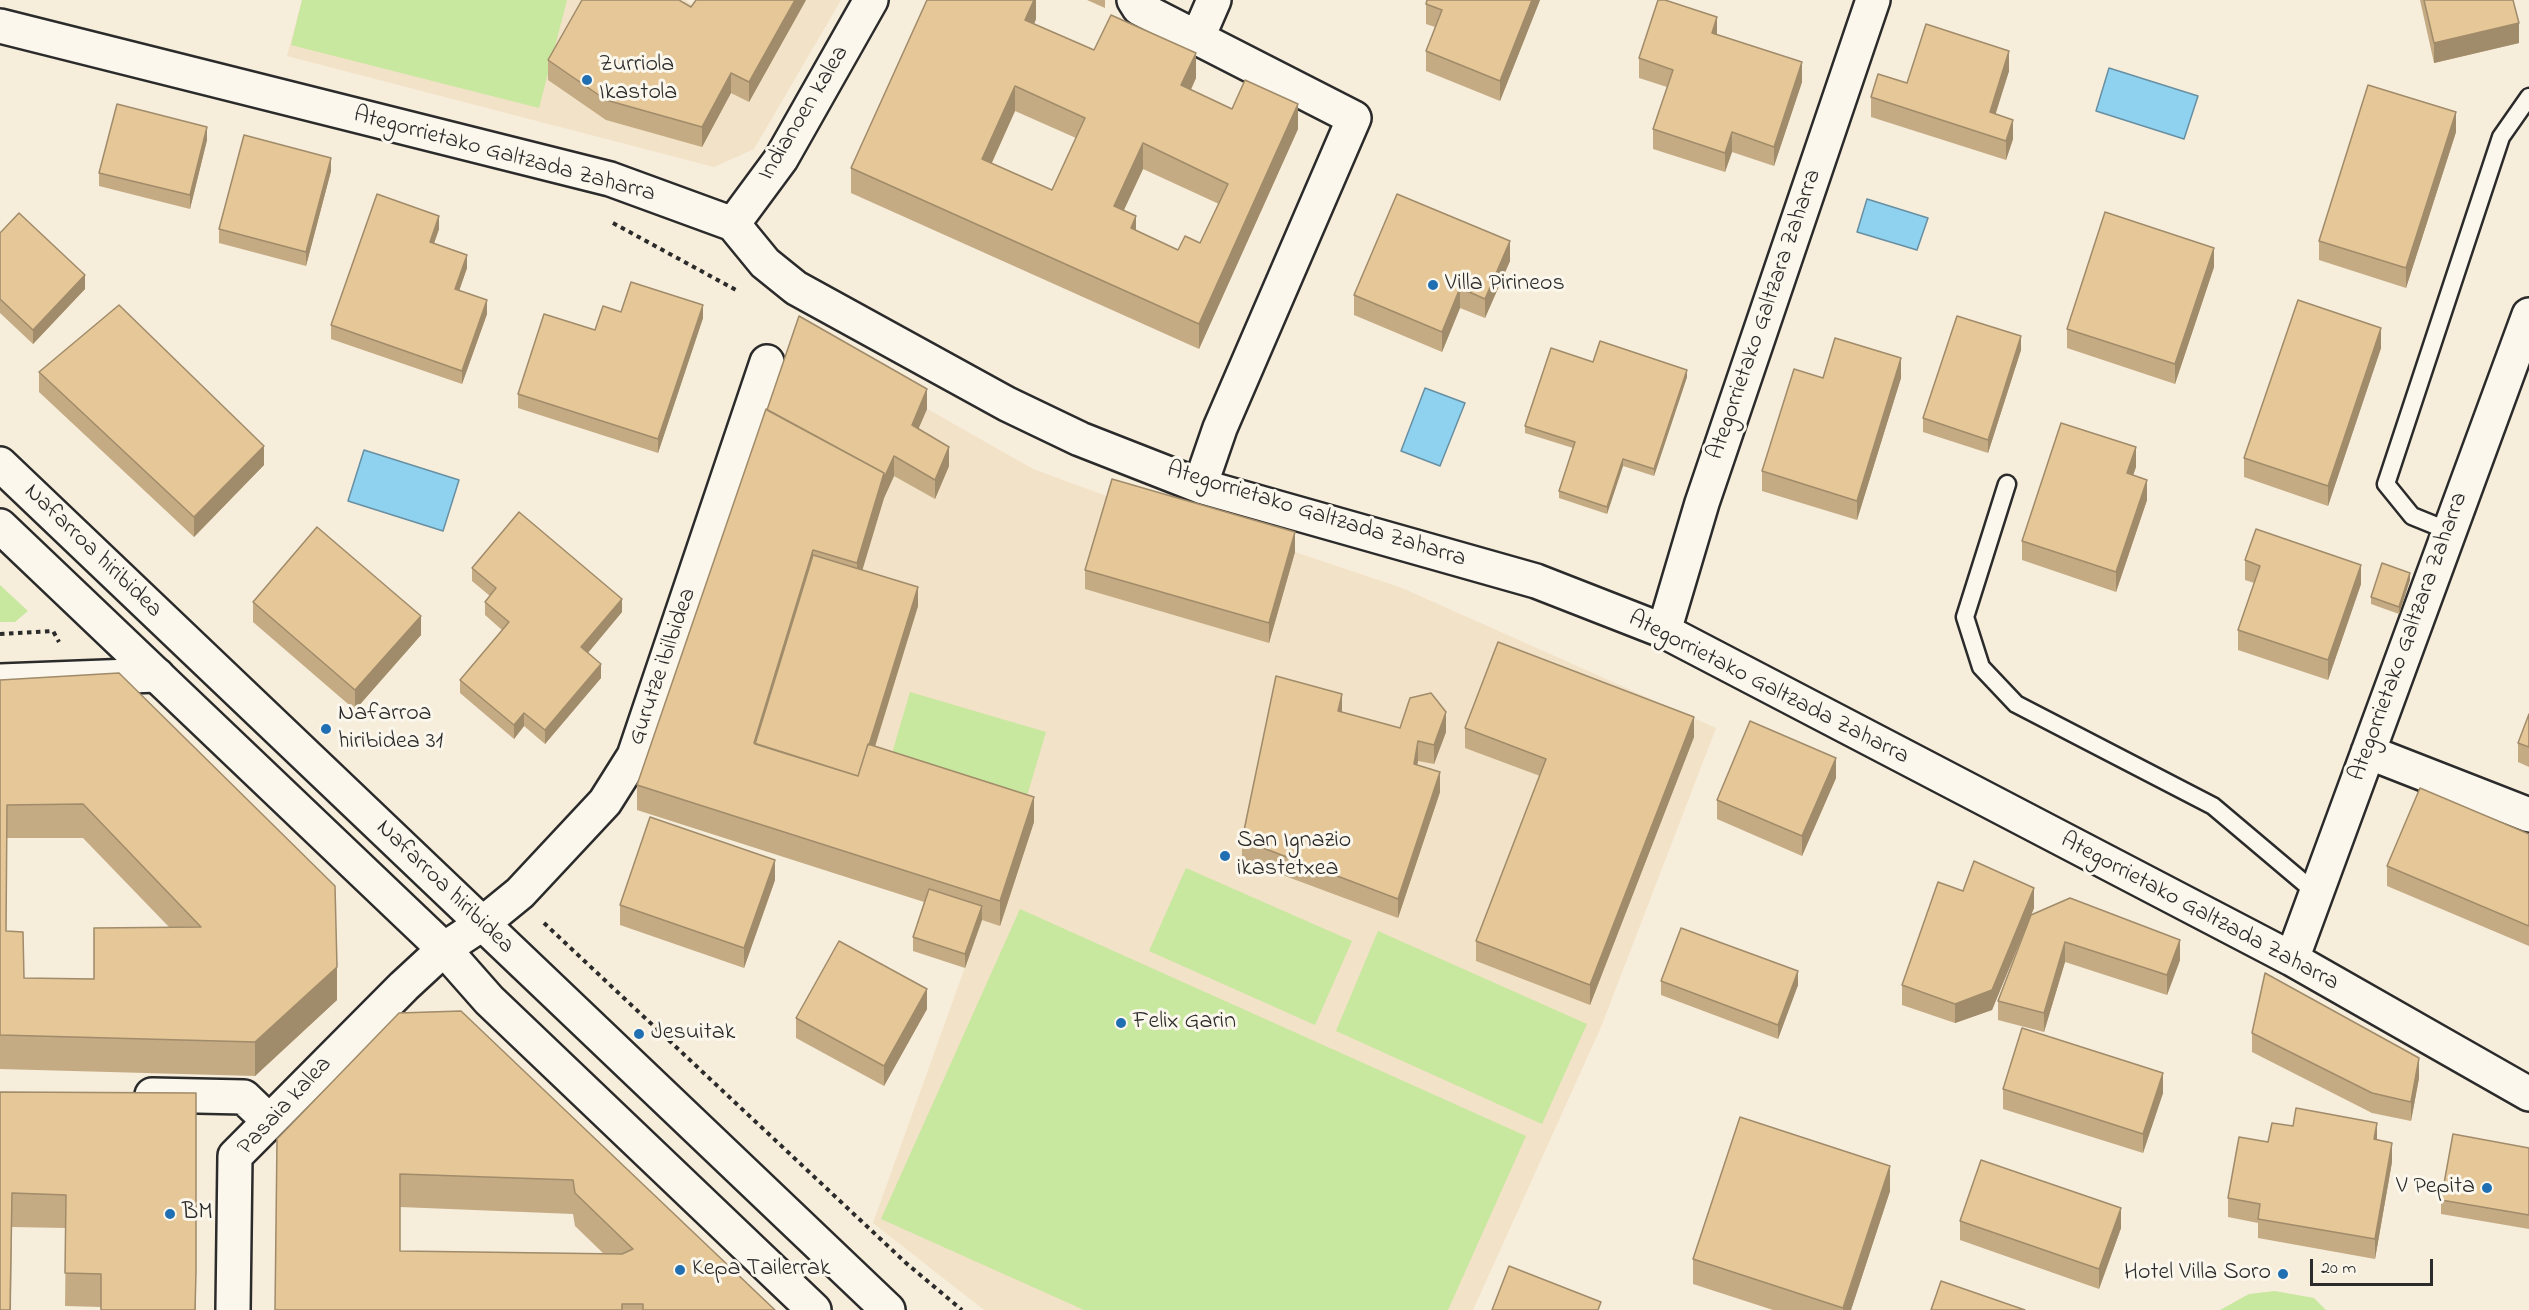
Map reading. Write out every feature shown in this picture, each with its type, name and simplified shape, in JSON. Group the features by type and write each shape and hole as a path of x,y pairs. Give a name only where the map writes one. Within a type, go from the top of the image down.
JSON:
{"street":[{"name":"Indianoen kalea","path":"733,224 781,159 871,0"},
{"path":"1134,0 1139,8 1354,118 1220,428 1200,486"},
{"path":"1198,37 1214,0"},
{"name":"Ategorrietako Galtzara Zaharra","path":"1664,631 1702,503 1872,0"},
{"name":"Ategorrietako Galtzada Zaharra","path":"0,26 610,179 733,224 765,263 796,288 1007,404 1080,439 1200,486 1536,581 1664,631 2292,959 2529,1094"},
{"name":"Ategorrietako Galtzara Zaharra","path":"2292,959 2529,315"},
{"name":"Gurutze ibilbidea","path":"482,924 520,893 605,802 634,756 767,362"},
{"name":"Nafarroa hiribidea","path":"0,465 888,1310"},
{"name":"Nafarroa hiribidea","path":"0,526 444,949 489,1000 814,1310"},
{"path":"0,681 157,675"},
{"path":"2368,752 2529,815"},
{"name":"Pasaia kalea","path":"233,1310 235,1156 444,949 482,924"},
{"path":"120,1094 244,1097 269,1121"}],"lane":[{"path":"2449,531 2412,516 2386,484 2501,137 2529,97"},
{"path":"2007,484 1965,617 1981,667 2016,704 2213,806 2316,893"}],"path":[{"path":"603,218 743,294"},
{"path":"520,893 535,914 906,1263 962,1310"}],"shaded area":[{"name":"Zurriola Ikastola","path":"302,0 686,0 692,5 695,0 841,0 754,149 714,167 287,56"},
{"name":"San Ignazio ikastetxea","path":"799,336 1033,469 1112,498 1295,552 1402,588 1716,728 1601,1027 1473,1310 984,1310 873,1223 982,920 637,810"}],"green space":[{"path":"302,0 567,0 539,108 291,45"},
{"path":"0,585 28,611 15,622 0,622"},
{"path":"910,692 1046,732 1024,806 888,767"},
{"path":"1186,868 1352,941 1315,1025 1149,951"},
{"name":"Felix Garin","path":"1020,909 1526,1136 1448,1310 1084,1310 881,1219"},
{"path":"1378,931 1587,1024 1542,1124 1336,1031"},
{"path":"2275,1291 2314,1298 2326,1310 2220,1310 2249,1294"}],"water":[{"path":"2109,68 2198,96 2184,139 2096,111"},
{"path":"1867,199 1928,218 1917,250 1857,232"},
{"path":"1425,388 1465,403 1440,466 1401,451"},
{"path":"364,450 459,480 443,531 348,501"}],"building":[{"path":"582,0 679,0 691,7 696,0 795,0 749,82 731,73 702,127 606,100 548,60"},
{"path":"927,0 1034,0 1025,20 1094,50 1111,15 1196,53 1181,85 1232,109 1245,80 1298,104 1199,324 851,168","holes":["1015,86 1085,118 1052,190 982,159","1143,143 1228,184 1200,243 1185,236 1178,250 1131,228 1136,216 1114,206"]},
{"path":"1427,0 1532,0 1500,81 1426,51 1442,10 1426,4"},
{"path":"1658,0 1665,0 1717,17 1712,33 1802,62 1774,147 1732,132 1725,153 1653,129 1673,70 1639,58"},
{"path":"2424,0 2513,0 2519,23 2434,43"},
{"path":"1926,24 2009,51 1990,112 2013,120 2006,141 1871,97 1878,74 1907,83"},
{"path":"2368,85 2456,112 2406,268 2319,241"},
{"path":"117,104 207,127 190,195 99,173"},
{"path":"244,135 331,158 306,252 219,229"},
{"path":"377,194 439,216 430,242 467,255 455,289 487,300 462,371 331,325"},
{"name":"Villa Pirineos","path":"1397,194 1510,241 1485,299 1460,288 1442,332 1354,295"},
{"path":"2105,212 2214,248 2175,364 2067,329"},
{"path":"19,213 85,275 33,330 0,299 0,233"},
{"path":"631,282 703,305 658,439 518,394 544,314 595,330 603,306 621,312"},
{"path":"2298,300 2381,328 2328,486 2244,458"},
{"path":"119,305 264,446 194,517 39,372"},
{"path":"799,316 927,389 912,425 949,447 935,480 894,456 884,478 884,473 767,410"},
{"path":"1957,316 2021,336 1988,440 1923,418"},
{"path":"1835,338 1901,358 1857,501 1762,471 1794,369 1823,378"},
{"path":"1600,341 1687,370 1654,469 1623,459 1607,507 1559,491 1575,442 1525,426 1551,348 1593,362"},
{"path":"766,409 884,473 857,563 813,550 754,743 858,776 868,744 1034,797 1000,901 637,785"},
{"path":"2061,423 2136,447 2127,473 2147,480 2116,572 2022,541"},
{"path":"1112,479 1295,532 1269,623 1085,570"},
{"path":"519,512 622,599 581,647 601,664 545,730 524,713 514,725 460,680 509,622 485,602 496,588 472,568"},
{"path":"317,527 421,616 355,690 253,602"},
{"path":"2256,529 2361,565 2328,660 2238,630 2260,566 2245,560"},
{"path":"813,555 918,587 858,776 755,744"},
{"path":"2382,563 2410,573 2399,607 2371,597"},
{"path":"1498,642 1694,717 1590,985 1476,941 1546,759 1465,728"},
{"path":"119,673 335,886 337,967 255,1042 0,1035 0,680","holes":["83,804 201,927 94,928 94,979 24,978 23,932 6,931 7,805"]},
{"path":"1276,676 1342,694 1338,711 1400,728 1410,698 1431,693 1446,712 1434,745 1418,741 1414,764 1440,772 1398,899 1242,840"},
{"path":"2529,714 2529,747 2518,743"},
{"path":"1750,721 1836,758 1802,836 1717,800"},
{"path":"2420,788 2529,834 2529,926 2387,866"},
{"path":"650,817 775,860 744,948 620,905"},
{"path":"1974,861 2034,888 1992,990 1955,1004 1902,985 1938,882 1963,891"},
{"path":"929,889 982,906 965,954 913,937"},
{"path":"2070,898 2180,940 2167,975 2065,942 2044,1013 1998,1001 2031,915"},
{"path":"1681,928 1798,971 1778,1025 1661,981"},
{"path":"839,941 927,989 884,1066 796,1018"},
{"path":"2265,973 2419,1058 2411,1102 2372,1093 2252,1033"},
{"path":"461,1011 775,1310 643,1310 643,1304 622,1304 622,1310 275,1310 277,1139 399,1013","holes":["400,1174 573,1180 575,1193 633,1249 622,1254 400,1251"]},
{"path":"2022,1028 2163,1073 2143,1134 2003,1089"},
{"path":"0,1092 196,1093 195,1310 101,1310 101,1274 65,1273 66,1195 12,1193 10,1310 0,1310"},
{"path":"2296,1108 2377,1123 2374,1139 2392,1143 2375,1239 2258,1219 2260,1204 2228,1198 2239,1137 2268,1142 2272,1123 2293,1126"},
{"path":"1740,1117 1890,1166 1843,1308 1693,1259"},
{"name":"V Pepita","path":"2453,1134 2529,1148 2529,1215 2441,1200"},
{"path":"1981,1160 2121,1208 2099,1269 1960,1221"},
{"path":"1509,1266 1601,1302 1598,1310 1492,1310"},
{"path":"1941,1281 2025,1310 1931,1310"}],"place":[{"name":"Zurriola Ikastola","path":"587,80"},
{"name":"Villa Pirineos","path":"1433,285"},
{"name":"Nafarroa hiribidea 31","path":"326,729"},
{"name":"San Ignazio ikastetxea","path":"1225,856"},
{"name":"Felix Garin","path":"1121,1023"},
{"name":"Jesuitak","path":"639,1034"},
{"name":"V Pepita","path":"2487,1188"},
{"name":"BM","path":"170,1214"},
{"name":"Kepa Tailerrak","path":"680,1270"},
{"name":"Hotel Villa Soro","path":"2283,1274"}]}
